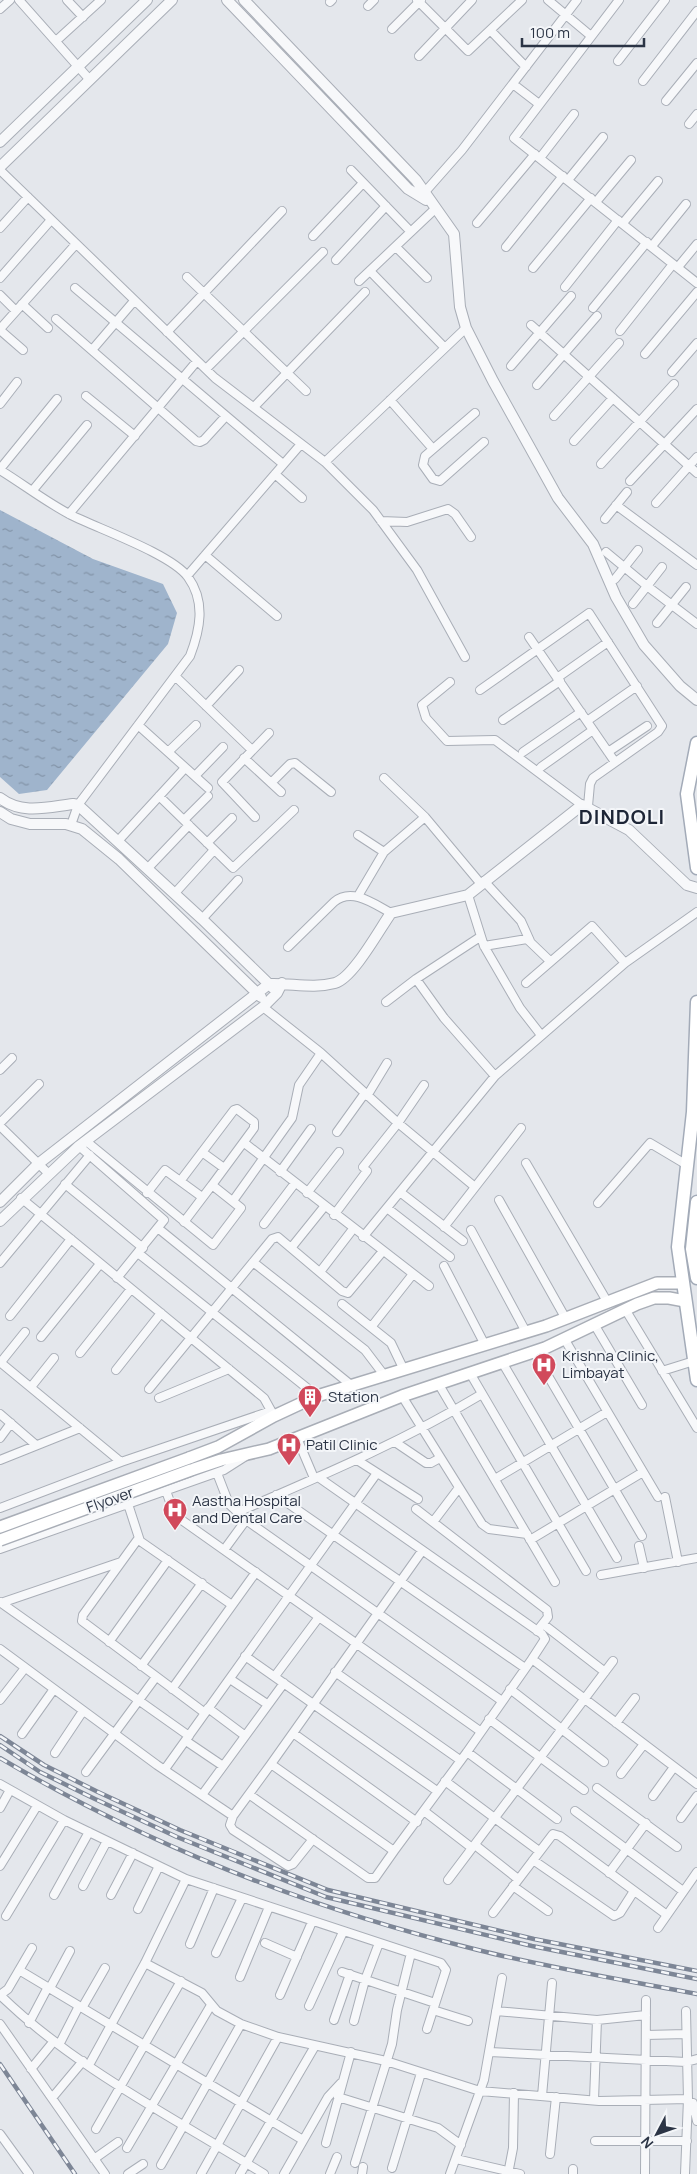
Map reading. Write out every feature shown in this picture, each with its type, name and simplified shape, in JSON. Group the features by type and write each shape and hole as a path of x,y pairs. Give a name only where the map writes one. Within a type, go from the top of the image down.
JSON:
{"main road":[{"path":"697,743 687,794 697,868"},
{"path":"697,1002 693,1112 678,1247 683,1284 691,1302 694,1361 697,1380"},
{"path":"697,1202 692,1249 697,1278"},
{"name":"Flyover","path":"0,1540 190,1464 273,1413 317,1396 566,1319 657,1283 683,1284"},
{"path":"683,1284 697,1284"},
{"name":"Flyover","path":"0,1527 190,1464 268,1450 402,1396 565,1340 625,1309 654,1298 669,1298 691,1302"}],"street":[{"path":"0,9 10,0"},
{"path":"20,0 90,80"},
{"path":"67,0 83,17"},
{"path":"0,142 147,0"},
{"path":"172,0 0,169 197,361 325,462 373,510 417,570 465,657"},
{"path":"227,0 408,189 432,205"},
{"path":"244,0 416,180 432,205 452,229 456,240 459,297 466,328 558,498 593,544 616,597 644,645 680,686 697,700"},
{"path":"368,6 374,0"},
{"path":"419,56 472,0"},
{"path":"392,29 419,1 468,51 522,0"},
{"path":"548,0 591,36"},
{"path":"359,281 411,232 432,205 452,162 577,0"},
{"path":"619,0 514,136 516,140 697,282"},
{"path":"618,61 665,0"},
{"path":"56,41 83,17 96,2"},
{"path":"643,81 697,10"},
{"path":"491,31 526,67"},
{"path":"666,101 697,63"},
{"path":"513,84 539,104"},
{"path":"477,223 574,114"},
{"path":"689,124 697,114"},
{"path":"506,247 603,137"},
{"path":"533,268 631,160"},
{"path":"351,170 411,232"},
{"path":"565,287 658,181"},
{"path":"313,236 363,182"},
{"path":"0,228 28,197"},
{"path":"593,308 686,204"},
{"path":"336,260 386,206"},
{"path":"167,332 282,211"},
{"path":"0,278 51,220"},
{"path":"23,350 0,329 76,244"},
{"path":"620,331 675,266 697,244"},
{"path":"396,247 427,278"},
{"path":"206,369 323,252"},
{"path":"370,271 446,347"},
{"path":"187,277 306,391"},
{"path":"75,288 283,464"},
{"path":"254,407 365,292"},
{"path":"645,354 697,292"},
{"path":"0,295 48,328"},
{"path":"511,366 571,296"},
{"path":"92,350 134,301"},
{"path":"537,385 597,316"},
{"path":"56,319 157,408 200,442 226,416"},
{"path":"532,325 697,473"},
{"path":"325,462 466,328"},
{"path":"554,416 619,343"},
{"path":"672,372 697,343"},
{"path":"70,514 197,361"},
{"path":"0,404 17,382"},
{"path":"601,464 674,384"},
{"path":"86,396 134,436"},
{"path":"574,441 613,398"},
{"path":"58,399 0,470 70,514 161,556 187,576 195,590 201,613 199,631 190,656 78,805 71,825"},
{"path":"390,400 433,449"},
{"path":"630,481 697,409"},
{"path":"475,413 433,449 422,462 433,479 438,481 484,442"},
{"path":"33,490 87,425"},
{"path":"187,576 301,444"},
{"path":"656,503 697,457"},
{"path":"275,474 302,498"},
{"path":"605,519 627,492"},
{"path":"616,505 697,565"},
{"path":"381,521 406,522 448,509 455,514 472,537"},
{"path":"615,579 638,550"},
{"path":"606,552 697,624"},
{"path":"205,555 277,616"},
{"path":"633,604 662,567"},
{"path":"657,623 686,587"},
{"path":"288,947 337,899 358,896 391,913 468,895 585,805 591,781 661,729 660,721 589,613 480,690"},
{"path":"529,637 615,762"},
{"path":"503,720 608,642"},
{"path":"206,706 239,670"},
{"path":"176,677 252,750"},
{"path":"450,682 422,705 426,718 447,741 495,740 585,805 629,830 687,885 697,888"},
{"path":"587,721 637,686"},
{"path":"523,752 581,712"},
{"path":"138,725 195,776 208,792 186,823 148,868"},
{"path":"168,752 196,725"},
{"path":"608,752 648,726"},
{"path":"541,767 593,730"},
{"path":"255,817 222,784 222,780 269,733"},
{"path":"195,776 224,747"},
{"path":"244,758 281,792"},
{"path":"271,783 290,764 295,763 331,792"},
{"path":"118,841 185,768"},
{"path":"384,778 425,817 482,883 521,921 530,941 550,961"},
{"path":"160,796 232,867 236,867 294,810"},
{"path":"0,798 19,808 35,809 78,805 202,919 277,993"},
{"path":"0,812 30,824 71,825 82,828 107,847 258,993 265,1005 321,1053 398,1124 475,1187"},
{"path":"358,896 384,852 425,817"},
{"path":"207,843 232,818"},
{"path":"358,835 384,852"},
{"path":"175,894 214,850"},
{"path":"202,919 238,880"},
{"path":"468,895 484,946 520,1008 541,1035"},
{"path":"363,1237 495,1076 625,962 697,912"},
{"path":"0,1202 38,1164 269,984 282,983 307,986 337,983 349,973 391,913"},
{"path":"526,983 592,926 625,962"},
{"path":"386,1002 416,979 480,937"},
{"path":"484,946 521,939 530,941"},
{"path":"416,979 447,1022 495,1076"},
{"path":"0,1221 21,1198 83,1143 265,1005 277,993 282,983"},
{"path":"235,1198 292,1118 298,1088 321,1053"},
{"path":"0,1070 12,1058"},
{"path":"337,1132 387,1063"},
{"path":"39,1084 0,1124 49,1174"},
{"path":"334,1215 424,1085"},
{"path":"181,1180 234,1110 237,1109 252,1121 254,1128 184,1222"},
{"path":"444,1227 521,1128"},
{"path":"280,1172 311,1129"},
{"path":"83,1143 90,1155 163,1218 164,1223 118,1278"},
{"path":"83,1143 213,1245 231,1224 241,1208 212,1185"},
{"path":"598,1203 650,1143 687,1164"},
{"path":"247,1145 334,1215 429,1286"},
{"path":"202,1152 224,1168"},
{"path":"307,1193 339,1152"},
{"path":"0,1263 90,1155"},
{"path":"526,1164 608,1303"},
{"path":"147,1193 164,1170 181,1180 202,1197"},
{"path":"64,1184 212,1312 317,1396"},
{"path":"264,1224 295,1184"},
{"path":"400,1192 463,1241"},
{"path":"0,1508 53,1490 121,1462 273,1413 264,1398 21,1198"},
{"path":"499,1200 566,1319"},
{"path":"291,1248 324,1206"},
{"path":"387,1208 450,1257"},
{"path":"159,1229 351,1385"},
{"path":"320,1272 353,1229"},
{"path":"470,1230 526,1332"},
{"path":"149,1389 275,1237 342,1291 348,1293 383,1252"},
{"path":"10,1316 70,1239"},
{"path":"253,1262 365,1350 384,1375"},
{"path":"41,1337 100,1264"},
{"path":"444,1266 485,1345"},
{"path":"372,1326 413,1274"},
{"path":"80,1353 131,1289"},
{"path":"342,1304 391,1342 403,1368"},
{"path":"625,1309 697,1428"},
{"path":"116,1370 161,1313"},
{"path":"594,1324 642,1405"},
{"path":"0,1374 2,1364 25,1332"},
{"path":"565,1340 642,1472 661,1497 678,1562"},
{"path":"534,1352 642,1536"},
{"path":"31,1387 54,1358"},
{"path":"662,1370 694,1361"},
{"path":"502,1362 617,1558"},
{"path":"2,1364 121,1462"},
{"path":"159,1398 229,1369"},
{"path":"470,1373 586,1571"},
{"path":"438,1383 555,1582"},
{"path":"238,1512 357,1460 422,1429 482,1394"},
{"path":"402,1396 458,1489 485,1527 529,1537 558,1523 642,1472"},
{"path":"494,1479 608,1412"},
{"path":"0,1414 36,1445"},
{"path":"0,1438 11,1423"},
{"path":"0,1460 80,1428"},
{"path":"250,1795 371,1879 376,1876 417,1822 460,1760 468,1752 480,1731 545,1639 537,1631 422,1551 356,1502 316,1478 297,1438"},
{"path":"395,1442 426,1463 431,1463 440,1458"},
{"path":"0,1548 217,1473 250,1453"},
{"path":"357,1460 418,1499"},
{"path":"217,1473 227,1501 246,1520 502,1701"},
{"path":"165,1769 377,1473"},
{"path":"432,1522 458,1489"},
{"path":"53,1490 67,1525"},
{"path":"166,1490 178,1517 288,1596 357,1642 480,1731"},
{"path":"276,1496 525,1668"},
{"path":"128,1504 138,1539 232,1605"},
{"path":"416,1509 548,1610 549,1614 537,1631"},
{"path":"224,1550 246,1520"},
{"path":"138,1539 81,1619 172,1689 244,1736"},
{"path":"639,1546 644,1568"},
{"path":"313,1839 293,1864 288,1866 233,1830 230,1825 233,1816 250,1795 422,1551"},
{"path":"601,1575 697,1558"},
{"path":"109,1642 168,1560"},
{"path":"1,1603 121,1562"},
{"path":"172,1689 256,1572"},
{"path":"141,1666 202,1583"},
{"path":"1,1603 140,1700 223,1766"},
{"path":"275,1676 319,1617"},
{"path":"542,1624 604,1672"},
{"path":"0,1649 115,1734 233,1816"},
{"path":"245,1656 437,1791"},
{"path":"532,1659 697,1784"},
{"path":"448,1880 613,1661"},
{"path":"0,1700 24,1668"},
{"path":"335,1672 460,1760"},
{"path":"86,1772 156,1677"},
{"path":"230,1678 267,1704"},
{"path":"202,1795 284,1682"},
{"path":"22,1734 54,1689"},
{"path":"510,1689 563,1728 604,1762"},
{"path":"616,1723 635,1698"},
{"path":"55,1753 83,1711"},
{"path":"489,1719 584,1790"},
{"path":"293,1733 417,1822"},
{"path":"621,1774 644,1744"},
{"path":"468,1752 557,1819"},
{"path":"271,1764 394,1851"},
{"path":"653,1796 674,1767"},
{"path":"445,1781 539,1851"},
{"path":"0,1784 64,1820 186,1879 441,1963 445,1967 427,2029"},
{"path":"597,1788 677,1847"},
{"path":"0,1808 10,1790"},
{"path":"681,1818 697,1796"},
{"path":"0,1866 37,1806"},
{"path":"424,1811 473,1846 548,1911"},
{"path":"575,1811 684,1891"},
{"path":"6,1916 64,1820"},
{"path":"609,1873 646,1823"},
{"path":"54,1895 89,1832"},
{"path":"493,1912 551,1835 556,1835 667,1915"},
{"path":"83,1886 107,1840"},
{"path":"112,1896 134,1853"},
{"path":"533,1860 614,1916 620,1913 634,1891"},
{"path":"138,1909 159,1866"},
{"path":"658,1928 697,1872"},
{"path":"52,2098 86,2063 111,2025 145,1963 186,1879"},
{"path":"190,1944 214,1888"},
{"path":"216,1953 242,1898"},
{"path":"240,1977 269,1907"},
{"path":"280,1995 312,1922"},
{"path":"309,2006 343,1932"},
{"path":"265,1943 297,1957"},
{"path":"354,2020 365,1980 379,1943"},
{"path":"32,1948 8,1989 0,1995 29,2023 56,2043 120,2086 264,2174"},
{"path":"29,2023 70,1951"},
{"path":"355,2164 392,2044 401,1992 411,1954"},
{"path":"145,1963 202,1993 217,2011 241,2024 278,2037 386,2061 480,2092 594,2100 691,2102"},
{"path":"31,2069 56,2043 105,1968"},
{"path":"19,1970 303,2140"},
{"path":"342,1972 401,1992 468,2021"},
{"path":"334,2020 350,1974"},
{"path":"450,2174 480,2092 490,2052 502,1978"},
{"path":"96,2129 181,1981"},
{"path":"542,2096 552,1983"},
{"path":"645,2174 646,2000"},
{"path":"126,2148 178,2064 211,2005"},
{"path":"496,2011 597,2020 646,2015"},
{"path":"686,2011 686,2062 691,2102 697,2121"},
{"path":"594,2100 594,2058 597,2020"},
{"path":"0,2024 105,2174"},
{"path":"161,2165 241,2024"},
{"path":"646,2035 686,2034"},
{"path":"201,2174 278,2037"},
{"path":"240,2174 315,2046"},
{"path":"326,2142 351,2052"},
{"path":"490,2052 546,2057 646,2059 686,2062 697,2059"},
{"path":"392,2168 421,2073"},
{"path":"284,2174 328,2097 342,2083"},
{"path":"508,2173 513,2141 514,2093"},
{"path":"338,2097 442,2130 461,2145"},
{"path":"550,2154 556,2097"},
{"path":"685,2174 691,2102"},
{"path":"0,2134 29,2174"},
{"path":"595,2141 687,2141"},
{"path":"94,2159 118,2142"},
{"path":"330,2174 337,2157"},
{"path":"456,2159 508,2173 520,2174"},
{"path":"128,2174 143,2164"}],"water":[{"path":"0,510 93,559 163,584 177,613 168,644 47,790 19,794 0,777"}],"railway":[{"path":"0,1736 44,1765 98,1792 180,1830 328,1890 534,1939 697,1971"},
{"path":"0,1745 40,1772 95,1799 177,1837 326,1897 532,1946 697,1979"},
{"path":"0,1758 56,1790 173,1847 232,1872 354,1915 478,1950 697,1994"},
{"path":"0,2064 75,2174"}],"place":[{"name":"Krishna Clinic, Limbayat","path":"544,1386"},
{"name":"Station","path":"310,1418"},
{"name":"Patil Clinic","path":"289,1466"},
{"name":"Aastha Hospital and Dental Care","path":"175,1531"}],"district":[{"name":"DINDOLI","path":"622,817"}]}
